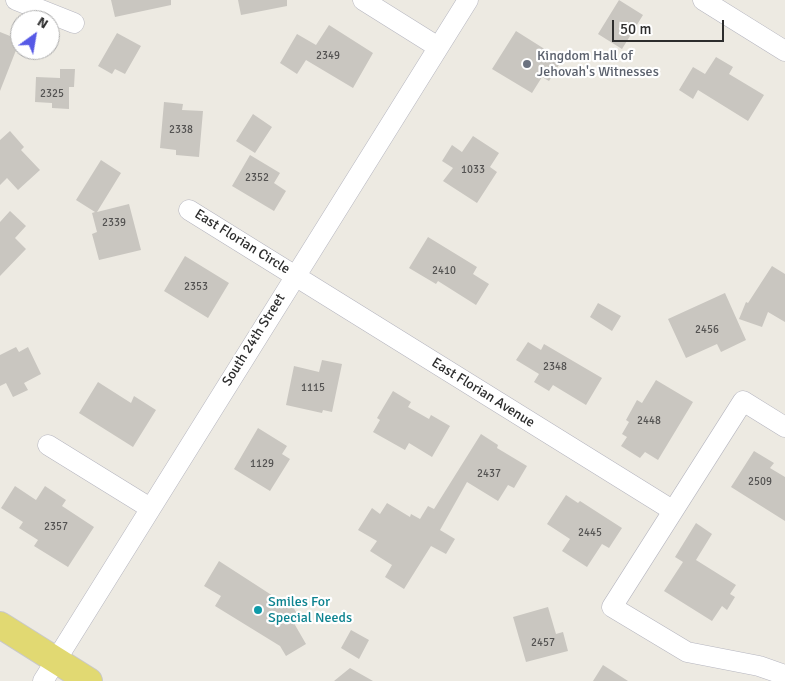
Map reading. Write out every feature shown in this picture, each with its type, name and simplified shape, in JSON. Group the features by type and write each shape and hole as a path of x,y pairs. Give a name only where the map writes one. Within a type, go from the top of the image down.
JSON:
{"main road":[{"path":"0,625 49,671 89,681"}],"street":[{"path":"16,0 74,23"},
{"path":"363,0 438,47"},
{"name":"South 24th Street","path":"49,671 468,0"},
{"path":"703,0 785,51"},
{"name":"East Florian Circle","path":"189,210 295,275"},
{"name":"East Florian Avenue","path":"295,275 672,510"},
{"path":"785,427 743,401 612,607 687,652 759,666 785,675"},
{"path":"48,446 150,508"}],"building":[{"path":"111,0 171,0 171,5 115,17"},
{"path":"238,0 287,0 287,6 241,15"},
{"path":"619,0 643,15 622,49 598,34"},
{"path":"329,25 373,53 353,88 306,60 297,74 280,63 297,34 316,45"},
{"name":"Kingdom Hall of Jehovah's Witnesses","path":"516,31 562,60 549,81 542,77 532,93 492,69"},
{"path":"0,32 10,36 10,60 12,60 0,91"},
{"path":"117,33 141,46 125,74 115,69 112,74 98,66"},
{"path":"716,57 733,67 729,74 764,95 748,121 698,90 693,99 679,90 693,67 705,74"},
{"path":"60,69 75,69 74,87 69,87 69,109 52,108 52,103 35,102 36,77 60,78"},
{"path":"164,102 183,104 182,110 203,111 199,157 176,155 176,150 160,148"},
{"path":"253,114 272,127 255,153 236,141"},
{"path":"10,131 24,147 21,150 40,170 18,190 7,178 0,185 0,140"},
{"path":"473,136 499,153 490,167 497,172 477,203 443,181 453,168 442,161 452,145 462,152"},
{"path":"250,155 280,173 274,183 286,191 274,211 232,186"},
{"path":"101,160 121,173 97,212 129,204 141,250 99,260 92,234 97,232 92,213 95,212 76,200"},
{"path":"10,211 26,226 15,238 26,249 0,276 0,222"},
{"path":"428,237 477,267 473,274 489,284 476,305 438,281 436,284 409,268"},
{"path":"185,256 229,283 208,318 164,291"},
{"path":"772,266 785,274 785,322 768,312 762,327 739,319 746,302 748,303"},
{"path":"725,293 746,340 721,352 717,344 686,358 668,319"},
{"path":"598,303 621,316 612,331 590,317"},
{"path":"528,342 541,350 544,344 602,378 586,405 553,385 549,391 534,382 539,374 516,360"},
{"path":"16,347 19,352 28,347 41,374 24,383 28,390 13,397 6,383 0,386 0,355"},
{"path":"322,360 342,364 332,412 323,410 322,413 286,405 294,366 319,372"},
{"path":"656,380 693,402 658,460 645,452 640,458 621,446 627,437 622,434 629,422 626,420 637,400 642,403"},
{"path":"98,382 131,403 134,396 156,410 133,447 79,413"},
{"path":"393,391 411,402 408,407 429,419 431,415 450,426 432,457 409,443 405,450 373,432 380,420 377,418"},
{"path":"258,428 287,446 282,454 290,459 270,491 234,469"},
{"path":"481,434 498,445 497,448 527,466 514,488 508,485 498,501 467,482 440,530 455,539 446,554 431,546 404,589 385,577 392,565 370,551 377,541 358,530 372,508 380,514 387,503 410,517 411,514 420,519 428,506 434,509"},
{"path":"754,451 774,463 770,468 785,477 785,521 731,487"},
{"path":"15,486 36,500 45,486 66,500 62,506 94,527 68,567 34,546 38,540 19,528 23,522 1,508"},
{"path":"566,495 578,503 580,501 622,528 609,548 602,544 587,567 562,551 570,539 547,524"},
{"path":"696,523 712,534 696,560 736,585 730,594 735,597 727,610 722,606 712,621 664,591 683,562 675,557"},
{"name":"Smiles For Special Needs","path":"219,561 287,605 291,603 297,614 291,618 306,644 286,656 280,646 215,606 221,596 204,586"},
{"path":"548,607 556,634 563,632 568,651 526,662 513,617"},
{"path":"351,630 369,640 359,659 341,648"},
{"path":"603,665 628,681 593,681"},
{"path":"350,668 373,681 334,681"}],"place":[{"name":"Kingdom Hall of Jehovah's Witnesses","path":"527,64"},
{"name":"Smiles For Special Needs","path":"258,610"}]}
